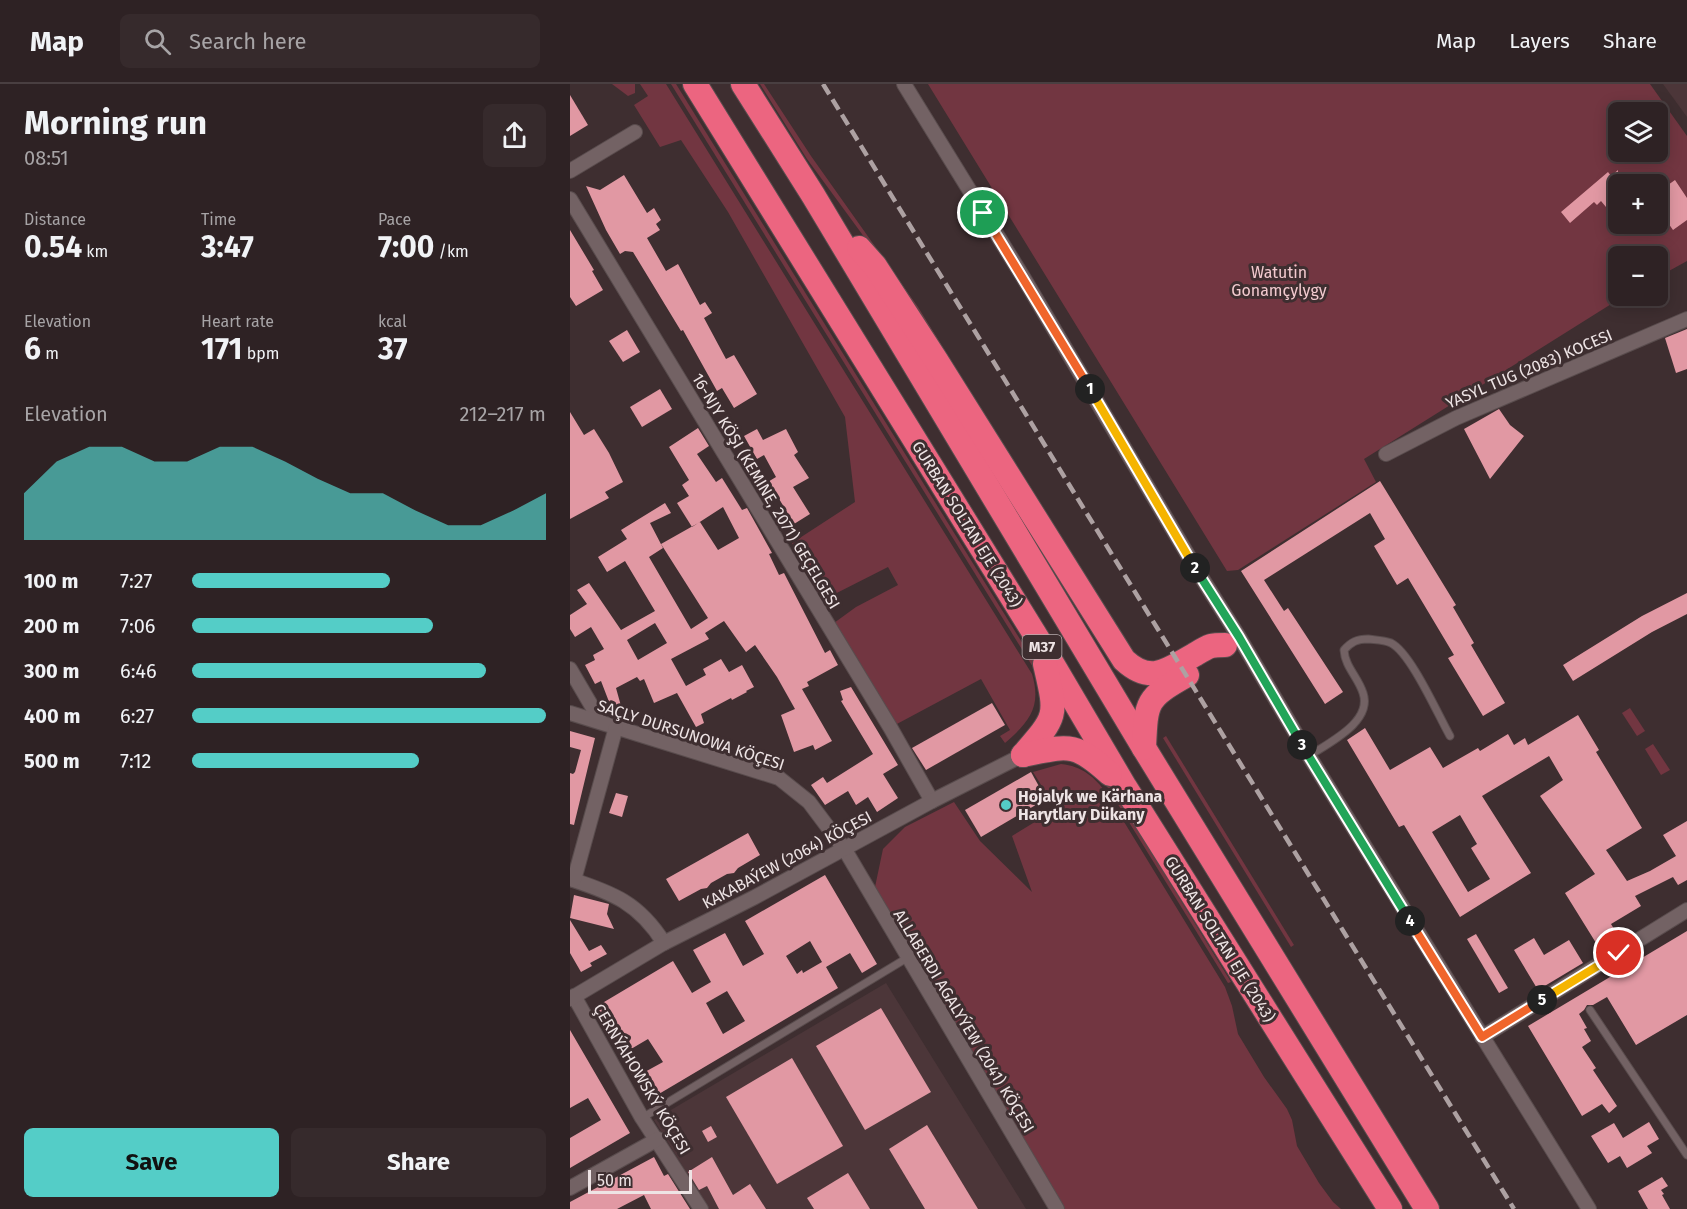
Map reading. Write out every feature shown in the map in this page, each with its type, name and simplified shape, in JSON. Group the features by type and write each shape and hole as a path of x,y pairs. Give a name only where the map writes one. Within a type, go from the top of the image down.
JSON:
{"highway":[{"name":"GURBAN SOLTAN EJE (2043)","path":"695,84 1039,641 1125,787 1385,1204"},
{"name":"GURBAN SOLTAN EJE (2043)","path":"743,84 813,195 1144,748 1427,1209"},
{"path":"813,195 875,266 1124,660 1132,668 1153,675 1166,671 1209,646 1232,641"},
{"path":"1023,755 1047,728 1054,713 1039,641"},
{"path":"1144,748 1145,722 1149,703 1159,691 1217,658 1232,641"},
{"path":"1023,755 1061,748 1076,749 1090,755 1125,787"},
{"path":"1409,1180 1439,1209"}],"street":[{"path":"904,84 1029,287 1198,572 1232,641 1309,756 1589,1209"},
{"path":"570,171 635,132"},
{"name":"16-NJY KÖŞI (KEMINE, 2071) GEÇELGESI","path":"570,199 890,727 932,801"},
{"name":"YASYL TUG (2083) KOCESI","path":"1386,454 1456,418 1687,320"},
{"path":"570,669 601,722"},
{"name":"SAÇLY DURSUNOWA KÖÇESI","path":"570,713 779,778 809,802 845,850"},
{"path":"616,727 572,879 609,894 640,911 664,943"},
{"name":"KAKABAÝEW (2064) KÖÇESI","path":"572,997 664,943 1023,755"},
{"name":"ALLABERDI AGALYÝEW (2041) KÖÇESI","path":"845,850 1057,1209"},
{"path":"1482,1037 1687,910"},
{"name":"ÇERNÝAHOWSKÝ KÖÇESI","path":"572,997 642,1118 658,1139 701,1209"},
{"path":"570,1188 658,1139"}],"lane":[{"path":"1309,756 1357,723 1364,710 1364,694 1345,661 1344,650 1351,642 1364,639 1392,644 1407,657 1450,736"},
{"path":"642,1118 907,958"},
{"path":"1590,1010 1687,1155"}],"shaded area":[{"path":"1663,84 1687,84 1687,117"},
{"path":"886,983 1026,1209 709,1209 654,1120"}],"green space":[{"path":"612,84 635,84 635,93 628,96"},
{"path":"640,84 666,84 1032,674 1035,696 1031,713 1021,728 1005,743 1000,736 1010,730 981,679 895,725 834,623 856,607 898,585 888,567 819,602 801,568 812,561 805,547 796,550 792,543 855,502 845,417 728,212 681,140 660,147 634,105 648,96"},
{"path":"671,84 676,84 1039,670 1036,672"},
{"path":"760,84 764,84 811,156 918,307 1126,644 881,260 807,159"},
{"name":"Watutin Gonamçylygy","path":"928,84 1650,84 1663,102 1608,102 1608,162 1668,162 1668,109 1687,136 1687,261 1668,271 1668,246 1608,246 1608,306 1364,459 1376,482 1238,570 1227,571"},
{"path":"1630,708 1645,731 1637,736 1622,713"},
{"path":"1166,736 1294,945 1291,947 1163,738"},
{"path":"1653,744 1670,770 1661,775 1645,749"},
{"path":"1061,764 1087,773 1107,794 1225,987 1238,1034 1287,1109 1292,1120 1297,1146 1319,1183 1341,1209 1065,1209 875,887 883,849 905,827 954,802 980,841 1032,892 1012,836 1056,809 1033,772"},
{"path":"1103,780 1108,782 1231,982 1228,983"}],"building":[{"path":"570,95 588,125 570,136"},
{"path":"1608,172 1608,205 1606,207 1601,201 1597,205 1594,202 1570,223 1561,212"},
{"path":"624,175 647,213 654,208 661,220 656,224 660,230 647,238 666,271 678,264 700,305 705,302 712,313 704,318 726,359 734,355 757,394 734,408 722,388 717,391 683,330 681,331 633,252 625,251 620,254 606,230 586,186 600,190"},
{"path":"1675,180 1687,198 1687,220 1673,230 1668,223 1668,185"},
{"path":"570,230 603,290 576,306 570,297"},
{"path":"1687,329 1687,369 1676,373 1665,338"},
{"path":"627,330 640,352 623,362 609,341"},
{"path":"660,389 672,409 642,427 630,407"},
{"path":"1499,409 1510,425 1524,436 1490,479 1464,429"},
{"path":"570,412 584,435 594,429 623,482 605,492 609,498 570,519"},
{"path":"698,428 709,446 697,454 716,482 722,478 742,510 747,508 772,553 769,554 779,575 784,573 825,653 830,650 838,665 807,682 809,686 802,689 832,741 815,750 813,745 794,752 781,715 795,709 755,645 746,652 724,621 705,633 709,639 671,659 686,686 706,675 703,669 721,659 729,672 742,665 754,687 701,714 704,723 696,727 677,693 654,703 644,679 640,681 637,677 616,688 621,706 611,707 601,681 595,684 585,665 595,660 593,655 604,649 591,627 575,637 570,629 570,615 587,604 577,590 589,583 621,630 655,611 625,561 607,572 598,557 627,539 621,530 665,503 671,513 650,523 663,548 649,557 691,629 708,618 661,544 692,527 677,503 689,496 682,485 689,480 669,447","holes":["723,507 739,538 718,550 700,522 698,523","655,623 667,643 638,660 627,640"]},
{"path":"757,429 763,440 786,429 798,452 794,455 809,478 793,487 810,514 794,524 778,497 770,501 761,486 776,477 764,455 757,459 744,436"},
{"path":"1380,481 1456,605 1453,607 1474,643 1471,645 1505,703 1483,716 1448,658 1454,655 1408,578 1397,585 1374,546 1385,539 1370,513 1264,580 1284,611 1288,608 1343,692 1325,704 1241,571"},
{"path":"1687,593 1687,614 1652,632 1573,681 1563,665 1642,616"},
{"path":"851,687 898,765 883,774 898,798 877,812 868,797 856,805 848,791 825,805 811,785 823,777 827,783 873,754 841,701 843,700 840,691"},
{"path":"992,703 1005,725 926,770 912,748"},
{"path":"1578,715 1599,750 1596,752 1642,828 1606,850 1627,881 1676,856 1663,835 1687,821 1687,880 1678,885 1673,877 1635,896 1641,906 1611,924 1620,939 1601,951 1565,893 1595,874 1540,796 1563,780 1549,756 1482,796 1531,873 1460,917 1404,825 1399,827 1347,740 1365,728 1390,770 1430,747 1443,768 1478,748 1480,751 1508,734 1514,745 1525,738 1528,745","holes":["1460,815 1477,844 1471,848 1490,879 1468,892 1432,832"]},
{"path":"570,731 595,738 574,825 570,824 570,773 575,772 581,750 570,747"},
{"name":"Hojalyk we Kärhana Harytlary Dükany","path":"1031,772 1046,799 981,837 965,810"},
{"path":"616,793 628,796 622,817 609,813"},
{"path":"748,833 760,855 738,868 734,873 727,874 711,883 707,888 679,901 666,879"},
{"path":"825,875 877,964 862,973 850,953 826,967 838,988 647,1101 594,1008 673,961 692,993 711,982 693,950 725,933 743,966 764,954 745,921","holes":["810,941 822,962 797,974 786,956","727,991 745,1021 723,1034 706,1003","648,1039 663,1062 643,1073 631,1049"]},
{"path":"574,895 609,904 607,914 614,929 570,918"},
{"path":"570,920 589,951 601,945 607,954 590,963 592,966 581,972 570,953"},
{"path":"1687,931 1687,1015 1636,1045 1607,997 1593,1005 1587,1005 1579,1014 1591,1041 1582,1047 1596,1068 1593,1070 1617,1106 1609,1113 1602,1104 1582,1116 1528,1026"},
{"path":"1476,934 1508,988 1499,993 1467,939"},
{"path":"1534,938 1544,955 1569,940 1583,963 1538,990 1514,950"},
{"path":"881,1008 931,1092 865,1130 816,1046"},
{"path":"570,1030 630,1133 570,1168 570,1138 601,1120 588,1098 570,1108"},
{"path":"792,1058 843,1146 777,1184 726,1097"},
{"path":"1649,1122 1659,1139 1647,1146 1652,1153 1627,1168 1620,1156 1608,1163 1591,1136 1614,1123 1623,1138"},
{"path":"927,1125 978,1209 925,1209 889,1149"},
{"path":"711,1126 717,1137 708,1142 702,1131"},
{"path":"654,1157 664,1176 668,1174 690,1209 651,1209 644,1195 617,1209 570,1209 570,1202"},
{"path":"712,1157 733,1195 750,1184 766,1209 719,1209 707,1186 699,1190 688,1172"},
{"path":"848,1173 870,1209 814,1209 807,1198"},
{"path":"1662,1177 1668,1186 1661,1190 1664,1194 1662,1195 1670,1209 1648,1209 1638,1191"}],"railway":[{"path":"823,84 1514,1209"}],"place":[{"name":"Hojalyk we Kärhana Harytlary Dükany","path":"1006,805"}],"route":[{"path":"983,213 1309,756 1482,1037 1619,953"}]}
